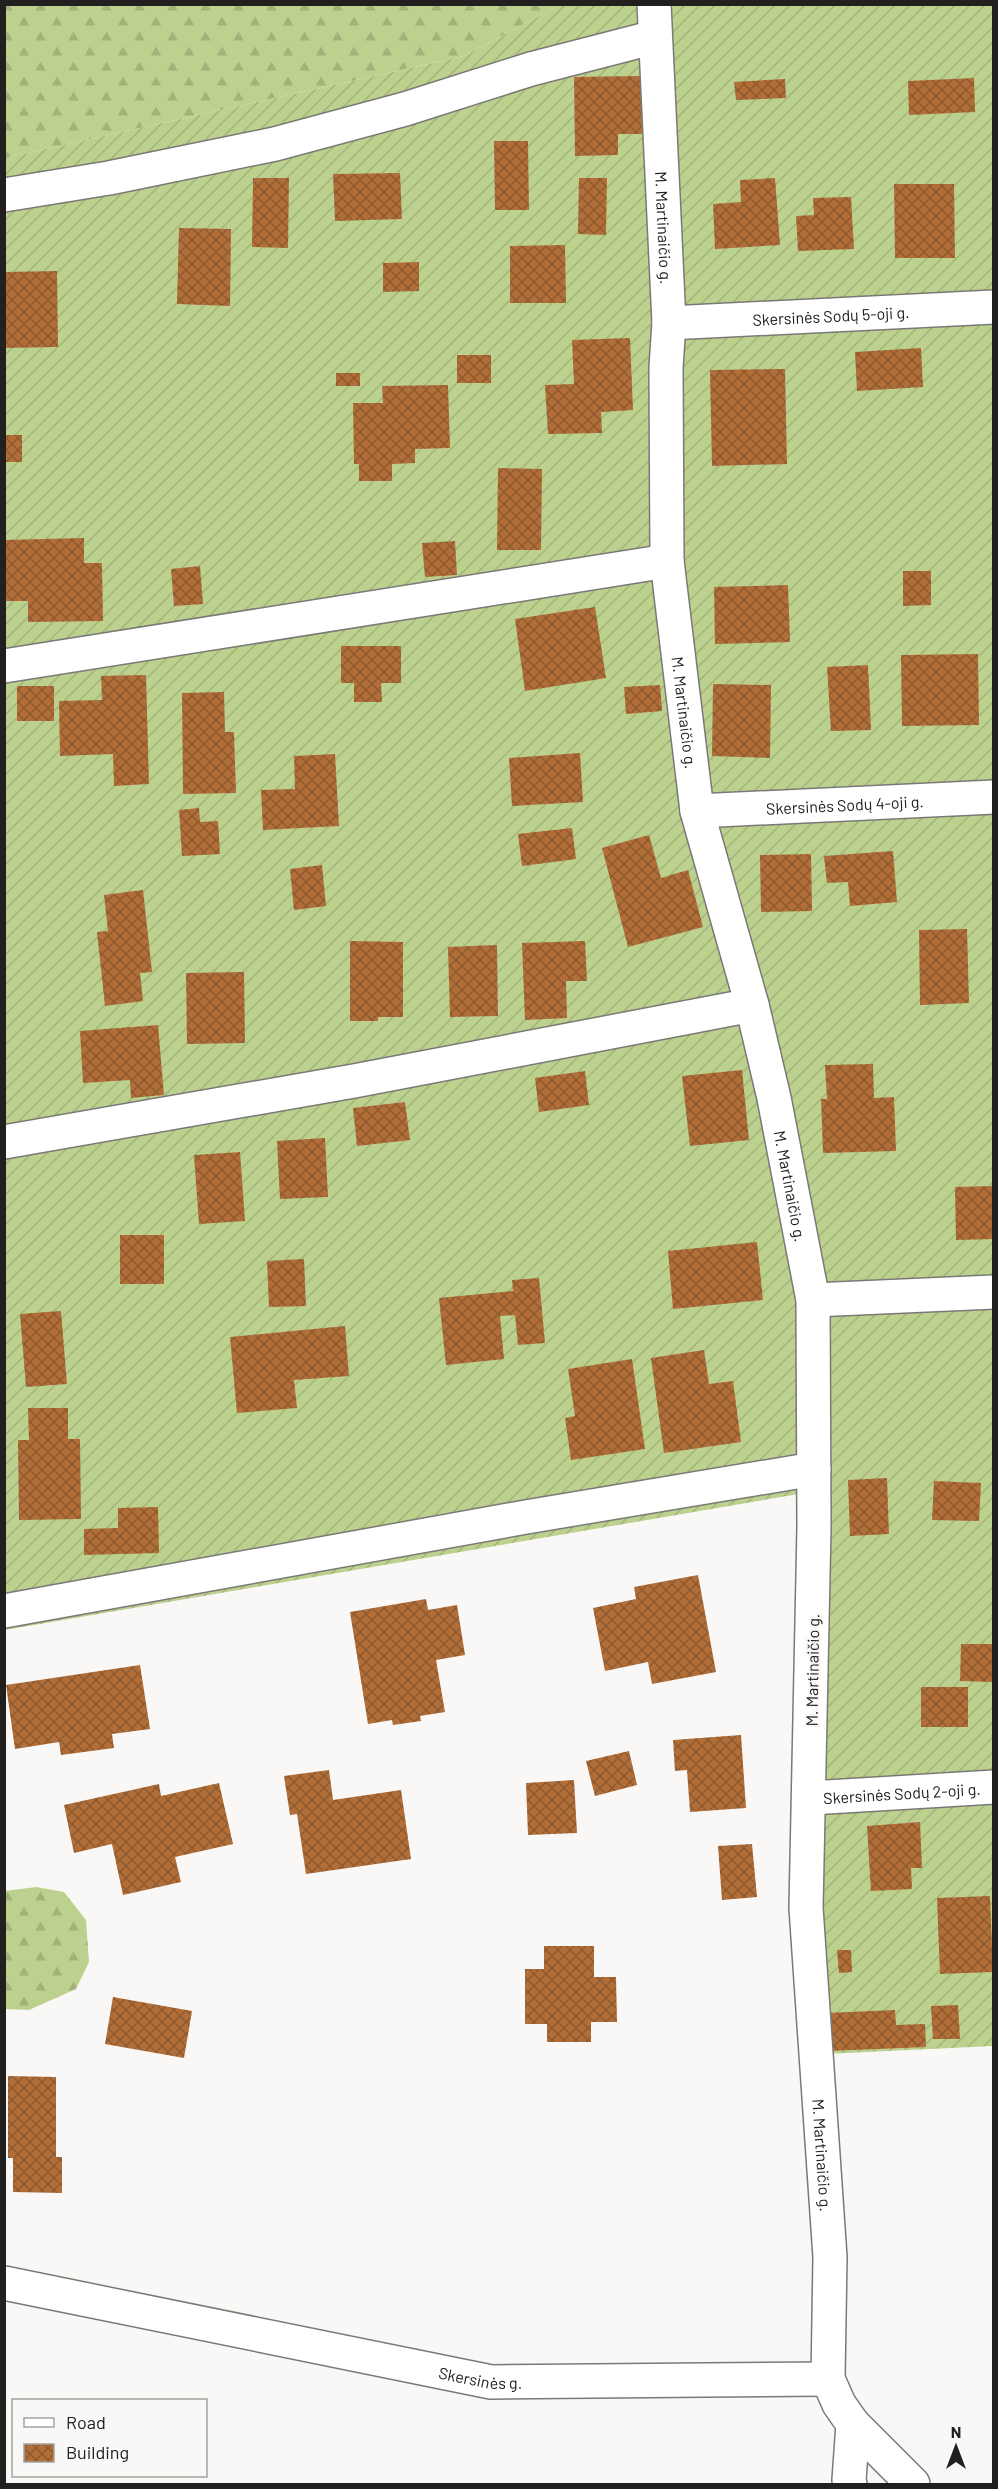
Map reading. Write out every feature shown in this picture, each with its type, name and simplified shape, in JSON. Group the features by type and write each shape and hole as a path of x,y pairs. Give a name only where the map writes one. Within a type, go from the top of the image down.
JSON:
{"street":[{"name":"M. Martinaičio g.","path":"654,4 669,323 666,367 667,561 697,811 752,1005 774,1098 813,1300 814,1469 810,1798 806,1908 830,2257 828,2379"},
{"path":"4,195 109,178 275,144 405,109 531,69 655,37"},
{"name":"Skersinės Sodų 5-oji g.","path":"669,323 993,307"},
{"path":"4,666 667,561"},
{"name":"Skersinės Sodų 4-oji g.","path":"697,811 993,797"},
{"path":"4,1142 354,1081 752,1005"},
{"path":"813,1300 993,1292"},
{"path":"4,1611 526,1517 814,1469"},
{"name":"Skersinės Sodų 2-oji g.","path":"810,1798 993,1787"},
{"name":"Skersinės g.","path":"4,2283 490,2382 828,2379"},
{"path":"828,2379 838,2404 853,2424 913,2484"},
{"path":"850,2484 853,2424"}],"green space":[{"path":"4,5 560,5 464,56 5,158"},
{"path":"560,5 993,5 993,2046 825,2054 820,1891 828,1489 5,1630 5,158 464,56"},
{"path":"36,1887 64,1892 86,1920 89,1962 76,1989 29,2010 5,2009 5,1891"}],"building":[{"path":"641,76 642,134 618,134 618,155 575,156 574,77"},
{"path":"974,78 975,112 909,115 908,81"},
{"path":"785,79 786,98 736,100 734,82"},
{"path":"494,141 528,141 529,210 495,210"},
{"path":"400,173 402,219 335,221 333,174"},
{"path":"253,178 289,178 288,248 252,247"},
{"path":"579,178 607,178 606,235 578,234"},
{"path":"775,178 780,245 715,249 713,204 741,202 740,180"},
{"path":"894,184 954,184 955,258 895,258"},
{"path":"851,197 854,249 798,251 796,216 814,215 813,198"},
{"path":"179,228 231,229 230,306 177,304"},
{"path":"565,245 566,303 510,303 510,246"},
{"path":"419,262 419,291 383,292 383,263"},
{"path":"57,271 58,347 4,348 4,272"},
{"path":"630,338 633,410 601,412 602,433 548,434 545,385 574,384 572,340"},
{"path":"921,348 923,387 857,391 855,352"},
{"path":"457,355 491,355 491,383 457,383"},
{"path":"785,369 787,464 712,466 710,370"},
{"path":"336,373 360,373 360,386 336,386"},
{"path":"448,385 450,448 415,449 415,463 392,464 392,481 359,481 359,464 354,464 353,403 383,403 382,386"},
{"path":"4,435 22,435 22,462 4,462"},
{"path":"498,468 542,469 541,550 497,550"},
{"path":"84,538 84,563 102,563 103,621 28,622 28,601 4,601 4,540"},
{"path":"455,541 457,575 425,577 422,543"},
{"path":"200,566 203,604 174,606 171,569"},
{"path":"903,571 931,571 931,605 903,606"},
{"path":"788,585 790,642 715,644 714,587"},
{"path":"595,607 606,678 525,691 515,619"},
{"path":"341,646 401,646 401,683 381,683 382,702 354,702 354,683 341,683"},
{"path":"978,654 979,725 902,726 901,655"},
{"path":"868,665 871,730 831,731 827,667"},
{"path":"146,675 149,784 114,786 113,754 60,756 59,701 102,700 101,676"},
{"path":"713,684 771,685 770,758 712,756"},
{"path":"660,685 662,711 626,714 624,687"},
{"path":"17,686 54,686 54,721 17,721"},
{"path":"224,692 225,732 234,732 236,793 183,794 182,693"},
{"path":"580,753 583,802 512,806 509,758"},
{"path":"335,754 339,826 263,830 261,790 295,789 294,756"},
{"path":"199,808 200,822 218,821 220,854 182,856 179,810"},
{"path":"572,828 576,859 522,866 518,834"},
{"path":"649,835 661,878 688,870 703,927 628,947 602,848"},
{"path":"893,851 897,902 850,906 848,882 827,883 824,856"},
{"path":"811,854 812,911 761,912 760,855"},
{"path":"322,865 326,906 294,910 290,869"},
{"path":"143,890 152,972 140,973 143,1001 105,1006 97,932 108,931 104,895"},
{"path":"967,929 969,1003 920,1005 919,930"},
{"path":"350,941 403,942 403,1017 378,1017 378,1021 350,1021"},
{"path":"585,941 587,981 566,981 567,1018 525,1020 522,943"},
{"path":"497,945 498,1016 450,1017 448,947"},
{"path":"244,972 245,1043 187,1044 186,973"},
{"path":"158,1025 164,1095 131,1098 130,1080 83,1083 80,1031"},
{"path":"873,1064 874,1098 894,1097 896,1151 823,1153 821,1099 827,1099 825,1065"},
{"path":"742,1070 749,1140 690,1146 682,1076"},
{"path":"585,1071 589,1105 539,1112 535,1078"},
{"path":"405,1102 410,1140 357,1146 353,1108"},
{"path":"325,1138 328,1197 280,1199 277,1141"},
{"path":"240,1152 245,1221 199,1224 194,1155"},
{"path":"994,1186 994,1239 956,1240 955,1187"},
{"path":"120,1235 164,1235 164,1284 120,1284"},
{"path":"757,1242 763,1300 673,1309 668,1251"},
{"path":"304,1259 306,1306 269,1307 267,1261"},
{"path":"539,1278 545,1343 518,1345 515,1315 500,1316 504,1359 446,1365 439,1298 513,1291 512,1280"},
{"path":"61,1311 67,1384 26,1387 20,1314"},
{"path":"345,1326 349,1376 294,1380 297,1408 237,1413 230,1337"},
{"path":"704,1350 709,1384 733,1381 741,1442 664,1453 651,1358"},
{"path":"632,1359 645,1449 571,1460 565,1418 575,1416 568,1369"},
{"path":"28,1408 68,1408 68,1439 80,1439 81,1519 19,1520 18,1440 29,1440"},
{"path":"887,1478 889,1534 850,1536 848,1480"},
{"path":"934,1481 981,1483 979,1521 932,1520"},
{"path":"158,1507 159,1553 84,1555 84,1529 118,1528 118,1508"},
{"path":"698,1575 716,1672 652,1684 648,1662 605,1671 593,1608 636,1599 634,1587"},
{"path":"426,1599 428,1610 457,1605 465,1655 436,1660 445,1712 420,1716 421,1721 393,1725 392,1720 368,1724 350,1612"},
{"path":"961,1644 993,1644 992,1682 960,1681"},
{"path":"140,1665 150,1729 112,1734 114,1748 61,1755 59,1742 15,1749 6,1685"},
{"path":"921,1687 968,1687 968,1727 921,1727"},
{"path":"741,1735 746,1808 690,1812 687,1770 675,1771 673,1740"},
{"path":"629,1751 637,1785 595,1796 586,1761"},
{"path":"329,1770 333,1800 401,1790 411,1859 306,1874 297,1814 290,1815 284,1776"},
{"path":"574,1780 577,1833 528,1835 526,1783"},
{"path":"219,1783 233,1844 175,1857 181,1882 123,1895 112,1844 74,1853 64,1805 159,1784 161,1796"},
{"path":"920,1822 922,1868 911,1868 912,1889 871,1891 867,1826"},
{"path":"752,1844 757,1897 722,1900 718,1846"},
{"path":"990,1896 993,1972 940,1974 937,1898"},
{"path":"544,1946 594,1946 594,1977 616,1977 617,2022 591,2022 591,2042 547,2042 547,2024 525,2024 525,1969 544,1969"},
{"path":"837,1950 851,1950 852,1972 839,1973"},
{"path":"113,1997 192,2011 184,2058 105,2044"},
{"path":"958,2005 960,2039 933,2039 931,2006"},
{"path":"895,2010 896,2025 925,2024 926,2047 828,2051 826,2013"},
{"path":"8,2076 56,2077 56,2157 62,2157 62,2193 13,2192 13,2158 8,2158"}]}
